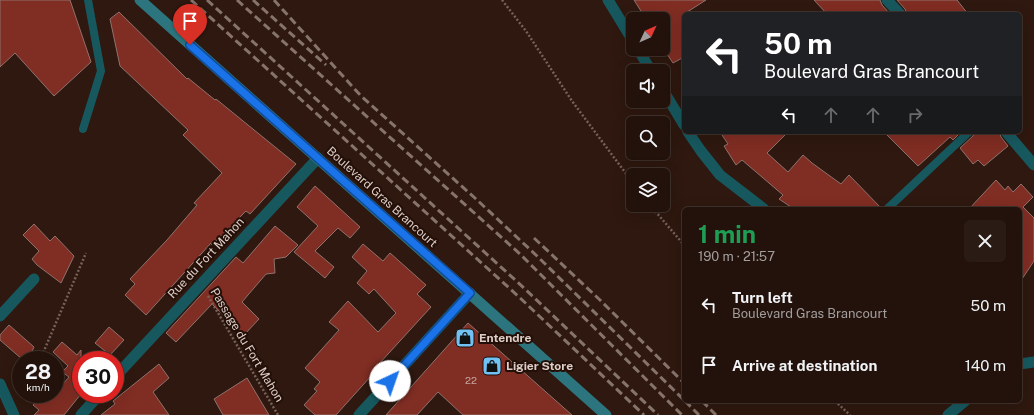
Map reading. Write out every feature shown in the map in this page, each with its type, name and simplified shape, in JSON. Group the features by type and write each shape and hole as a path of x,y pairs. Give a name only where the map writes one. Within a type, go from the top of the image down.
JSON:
{"main road":[{"name":"Boulevard Gras Brancourt","path":"140,0 606,415"}],"street":[{"path":"608,0 626,30"},
{"path":"887,0 898,12"},
{"path":"670,102 682,122"},
{"path":"689,134 720,175 761,207"},
{"path":"1008,134 1034,165"},
{"name":"Rue du Fort Mahon","path":"124,367 318,158"},
{"path":"0,316 34,279"},
{"path":"359,415 470,293"},
{"path":"1022,364 1034,362"},
{"path":"0,384 14,415"},
{"path":"0,394 8,402"},
{"path":"81,415 92,403"},
{"path":"948,415 963,403"}],"lane":[{"path":"83,129 101,71 88,0"},
{"path":"889,207 967,134"}],"path":[{"path":"502,0 526,31 572,100 626,174"},
{"path":"656,212 682,243"},
{"path":"44,351 86,252"},
{"name":"Passage du Fort Mahon","path":"201,283 278,415"},
{"path":"837,403 850,415"}],"building":[{"path":"0,0 70,0 91,62 54,96 15,53 0,67"},
{"path":"634,0 706,0 687,12 682,12 682,58 673,63 668,56 670,56 670,12 642,12"},
{"path":"814,0 880,0 888,12 825,12"},
{"path":"897,0 957,0 966,12 906,12"},
{"path":"119,12 187,79 188,78 215,100 216,99 296,164 250,214 246,211 212,245 211,243 146,315 125,295 135,284 130,279 167,240 197,205 194,203 222,173 183,135 188,130 120,66 110,19"},
{"path":"721,134 786,134 767,153 788,172 803,155 841,184 849,175 880,207 791,207 779,199 783,195 742,160 736,165 724,146 728,144"},
{"path":"886,134 959,134 953,140 950,137 918,166"},
{"path":"974,134 1000,134 1008,146 984,166 978,160 973,164 960,148"},
{"path":"996,180 1005,190 1008,186 1013,192 1021,184 1033,197 1023,207 1034,218 1034,261 1022,279 1022,207 971,207"},
{"path":"315,186 360,227 350,238 338,228 315,251 334,267 325,278 294,252 318,226 297,207"},
{"path":"34,224 50,241 55,236 74,256 61,283 37,265 32,259 39,251 23,235"},
{"path":"275,226 298,245 286,257 274,259 275,273 266,274 242,302 259,319 244,335 212,304 176,342 166,333 236,257 243,263"},
{"path":"363,244 383,261 390,253 426,285 417,294 431,307 378,365 380,366 336,415 315,415 304,405 317,391 314,389 320,382 305,368 339,330 329,322 348,301 378,332 396,313 374,289 369,294 357,283 367,271 352,257"},
{"path":"468,323 572,415 463,415 438,392 417,415 386,415"},
{"path":"9,325 34,347 32,351 13,351 0,340 0,335"},
{"path":"109,327 124,340 114,351 105,351 95,343"},
{"path":"62,342 72,351 72,403 74,403 64,415 34,415 39,410 33,405 35,403 64,403 64,383 69,377 64,373 64,370 68,366 64,362 64,351 54,351"},
{"path":"159,364 169,378 153,392 169,415 101,415 114,403 124,403 124,392"},
{"path":"247,378 269,415 223,415 214,399"}],"railway":[{"path":"191,0 518,296 644,415"},
{"path":"207,0 524,288 658,415"},
{"path":"237,0 520,254 682,415"},
{"path":"253,0 326,65"},
{"path":"274,0 361,96 537,256 682,398"},
{"path":"534,238 600,300 682,381"},
{"path":"687,403 699,415"},
{"path":"704,403 716,415"}],"place":[{"name":"Entendre","path":"465,338"},
{"name":"Ligier Store","path":"492,366"}],"route":[{"path":"190,45 470,293 390,381"}]}
